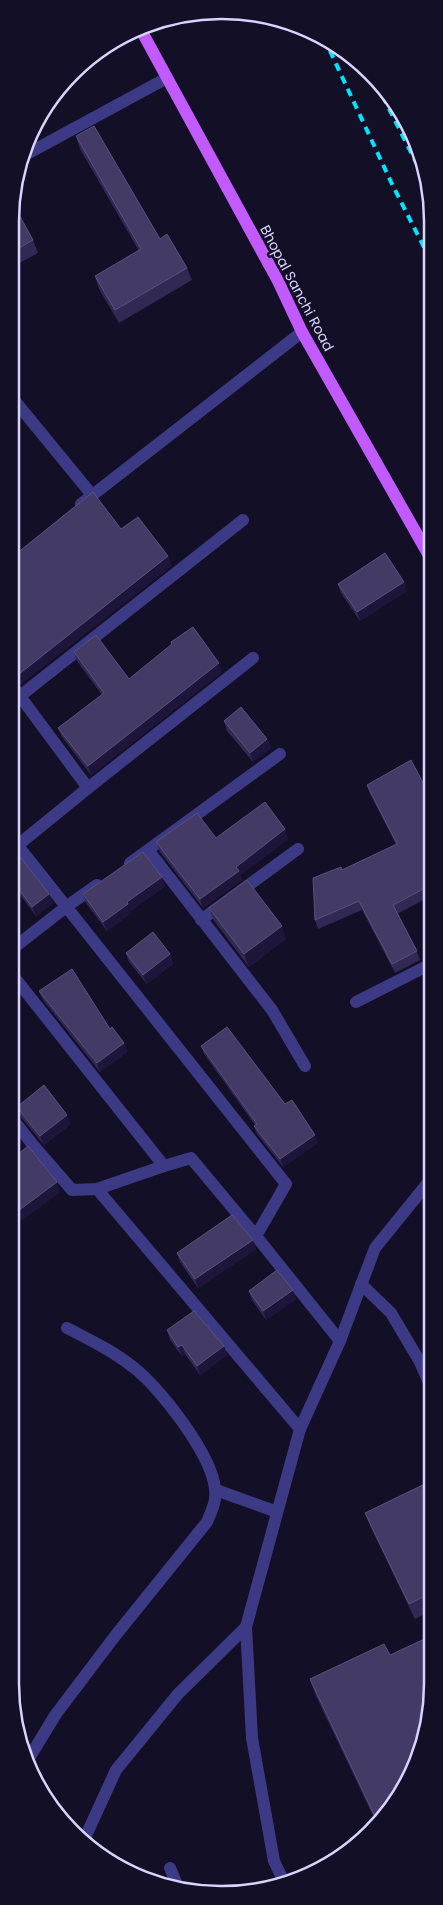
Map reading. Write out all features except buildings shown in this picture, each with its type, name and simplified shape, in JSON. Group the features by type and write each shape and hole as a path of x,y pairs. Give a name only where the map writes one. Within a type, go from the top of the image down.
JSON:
{"main road":[{"name":"Bhopal Sanchi Road","path":"143,34 278,281 302,332 424,547"}],"street":[{"path":"32,151 167,78"},
{"path":"70,513 302,332"},
{"path":"19,405 92,495"},
{"path":"88,788 20,696 243,520"},
{"path":"19,838 88,788 253,658"},
{"path":"123,867 280,754"},
{"path":"19,846 286,1184 256,1236"},
{"path":"201,920 298,849"},
{"path":"148,850 272,1010 305,1066"},
{"path":"19,944 66,907 107,879"},
{"path":"356,1002 424,968"},
{"path":"19,982 164,1166"},
{"path":"19,1131 29,1148 72,1190 97,1189 191,1158 340,1341"},
{"path":"282,1877 274,1861 252,1738 246,1627 300,1429 340,1341 375,1248 424,1188"},
{"path":"97,1189 300,1429"},
{"path":"361,1284 391,1313 424,1371"},
{"path":"32,1754 56,1714 115,1636 207,1522 216,1490 203,1455 179,1418 153,1384 118,1356 67,1328"},
{"path":"216,1490 277,1512"},
{"path":"86,1835 116,1770 178,1694 246,1627"},
{"path":"170,1868 175,1880"}],"railway":[{"path":"330,50 392,184 424,247"},
{"path":"387,105 413,157"}]}
